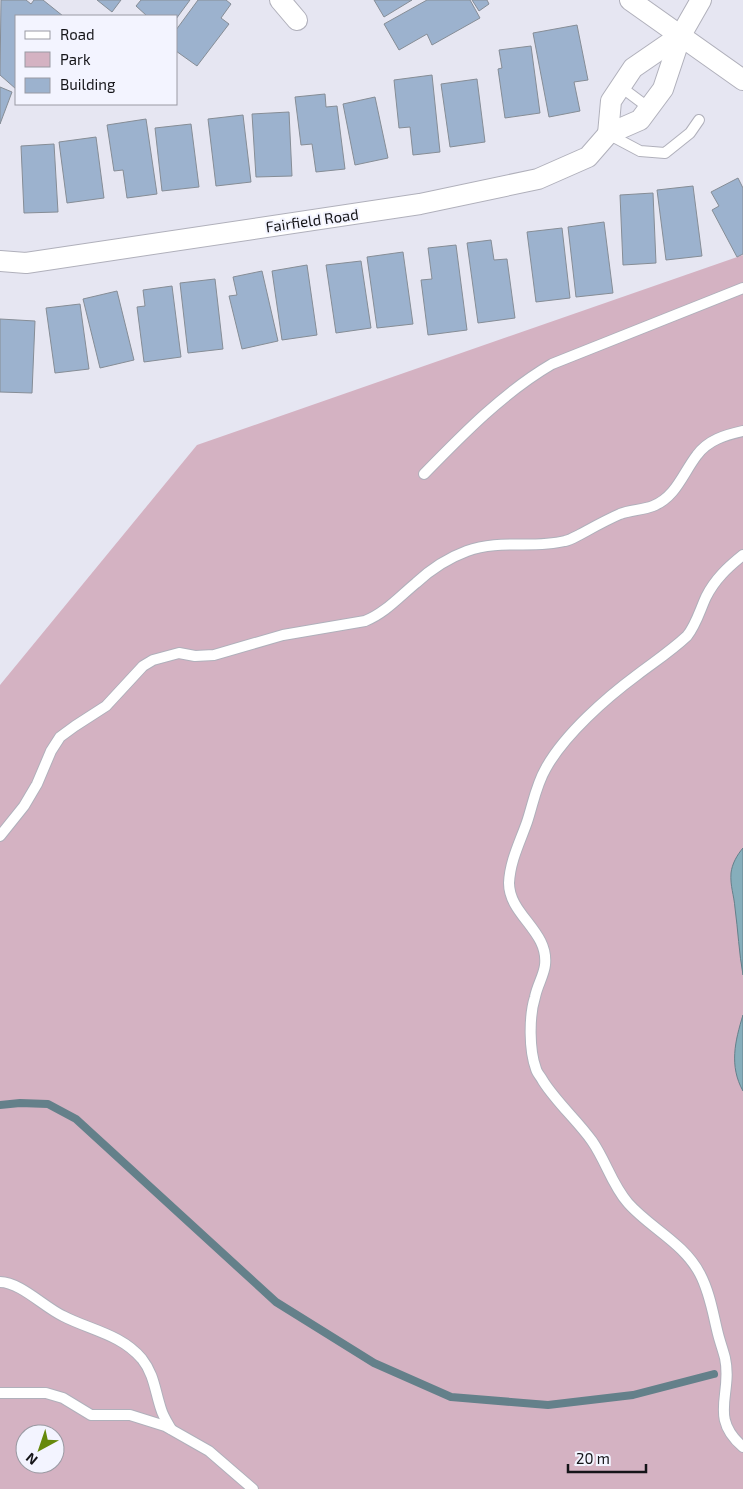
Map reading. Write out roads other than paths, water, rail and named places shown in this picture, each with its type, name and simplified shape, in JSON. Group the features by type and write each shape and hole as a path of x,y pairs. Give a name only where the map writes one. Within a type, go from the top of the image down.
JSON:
{"street":[{"path":"280,0 297,20"},
{"path":"630,0 743,80"},
{"path":"608,134 611,101 633,68 681,35 701,0"},
{"name":"Fairfield Road","path":"0,262 26,263 429,202 538,180 588,157 608,134 640,120 663,89 681,35"}],"lane":[{"path":"621,87 649,108"},
{"path":"608,134 640,151 665,153 690,133 699,120"},
{"path":"424,474 527,378 552,364 743,288"},
{"path":"0,836 24,806 60,737 106,706 143,666 153,660 179,653 195,656 214,655 283,635 364,621 388,608 414,584 440,564 466,551 480,546 497,544 567,541 620,514 653,506 666,498 676,488 697,454 710,442 726,435 743,432"},
{"path":"743,555 720,575 703,604 693,629 687,636 613,694 556,753 546,767 535,793 512,864 509,884 520,914 539,936 544,955 545,965 534,998 531,1017 536,1069 558,1102 592,1140 617,1191 636,1211 675,1244 699,1273 711,1302 726,1359 726,1386 722,1410 729,1433 743,1447"},
{"path":"0,1282 12,1284 62,1316 101,1330 134,1351 152,1377 160,1407 171,1429"},
{"path":"0,1393 46,1393 64,1398 91,1415 130,1415 171,1429 209,1451 253,1489"}],"water":[{"path":"743,848 743,975 731,878 734,863"},
{"path":"743,1015 743,1091 736,1072 735,1053"}],"waterway":[{"path":"0,1105 20,1103 48,1104 76,1119 276,1302 374,1363 451,1397 548,1405 633,1395 714,1374"}]}
